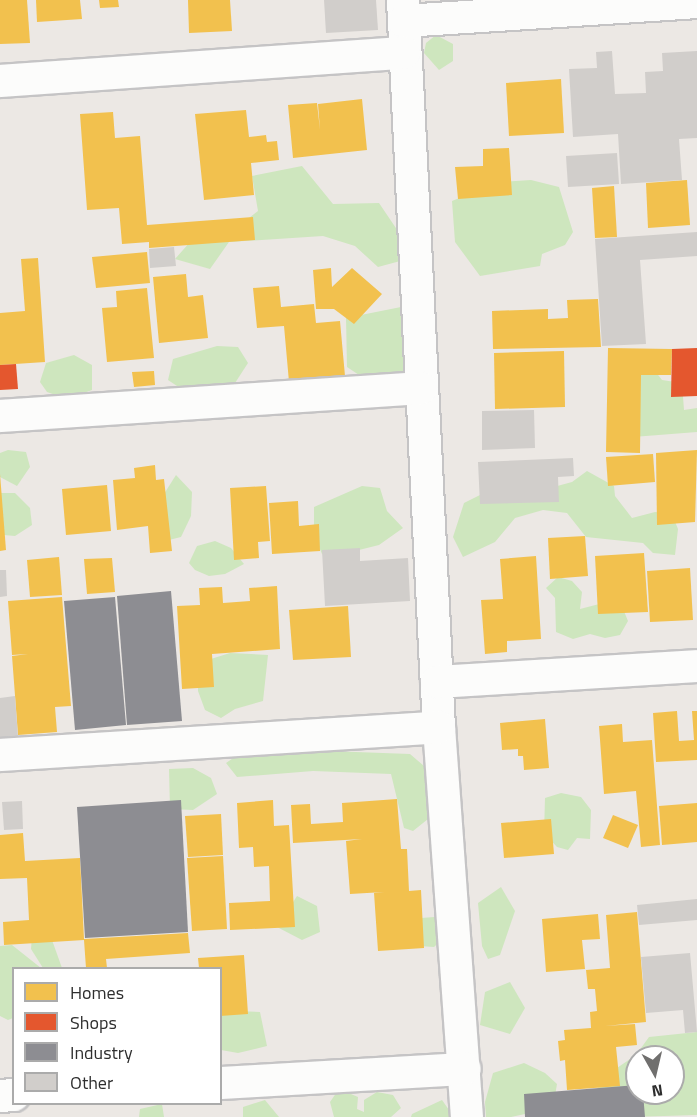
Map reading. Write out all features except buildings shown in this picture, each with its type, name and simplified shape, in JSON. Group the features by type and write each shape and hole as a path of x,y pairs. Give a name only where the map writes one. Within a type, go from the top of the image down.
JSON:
{"street":[{"path":"468,1117 439,727 403,10 697,2"},
{"path":"0,81 404,53"},
{"path":"0,417 421,388"},
{"path":"437,682 697,666"},
{"path":"0,755 439,727"},
{"path":"222,1083 465,1069"}],"green space":[{"path":"436,35 453,44 453,61 439,70 424,53 426,43"},
{"path":"302,166 333,204 379,203 404,240 404,260 378,267 355,246 323,236 229,242 210,269 175,259 199,232 240,225 258,211 252,176"},
{"path":"531,180 559,187 573,232 565,245 542,254 540,266 480,276 455,242 452,201 499,182"},
{"path":"401,307 417,328 414,370 392,379 359,375 347,367 346,318"},
{"path":"217,346 238,347 248,363 235,383 213,392 180,388 168,380 173,359"},
{"path":"74,355 92,365 92,390 67,399 47,392 40,382 46,363"},
{"path":"655,371 662,380 682,383 684,410 697,408 697,432 633,437 628,378"},
{"path":"8,450 26,452 30,467 17,486 0,477 0,453"},
{"path":"587,471 614,486 615,496 632,518 655,512 672,514 678,529 675,555 653,553 643,543 586,537 567,513 543,510 515,518 495,542 463,557 453,537 464,503 484,493 513,498 572,482"},
{"path":"176,475 192,492 191,516 181,537 169,540 157,505"},
{"path":"362,486 380,488 387,511 403,528 379,545 351,552 337,562 322,554 314,535 314,507"},
{"path":"0,493 15,493 30,508 32,525 15,536 4,535"},
{"path":"215,541 231,548 244,564 225,574 209,576 195,570 189,563 197,546"},
{"path":"558,577 572,581 582,592 580,609 607,602 621,604 628,621 620,635 605,638 590,634 573,639 556,632 555,598 546,588"},
{"path":"230,653 268,655 263,701 235,709 221,718 205,710 198,691 198,663"},
{"path":"248,748 410,754 424,766 428,819 413,831 404,828 391,774 313,771 237,777 226,763"},
{"path":"193,768 211,778 217,794 193,810 170,809 169,769"},
{"path":"561,793 581,797 591,810 590,839 577,838 568,850 557,847 544,833 545,798"},
{"path":"501,887 515,911 500,955 488,959 482,946 478,903"},
{"path":"297,896 317,906 320,932 302,940 277,927"},
{"path":"448,916 449,933 434,947 419,946 421,918"},
{"path":"32,936 52,940 62,967 42,967 31,949"},
{"path":"12,945 40,967 12,967 12,1018 8,1020 0,1016 0,946"},
{"path":"510,982 525,1008 510,1034 480,1025 485,992"},
{"path":"233,1011 260,1012 267,1046 238,1053 222,1050 222,1014"},
{"path":"697,1032 697,1115 630,1117 589,1098 614,1070 625,1062 625,1105 685,1105 685,1045 643,1045 649,1037"},
{"path":"524,1063 545,1073 557,1084 553,1108 511,1117 486,1117 485,1102 493,1073"},
{"path":"339,1089 358,1097 357,1109 364,1112 364,1100 377,1092 393,1095 401,1108 391,1117 334,1117 330,1102"},
{"path":"265,1100 279,1117 243,1117 243,1107"},
{"path":"442,1100 454,1117 411,1117 412,1114"},
{"path":"162,1105 164,1117 139,1117 140,1109"}]}
